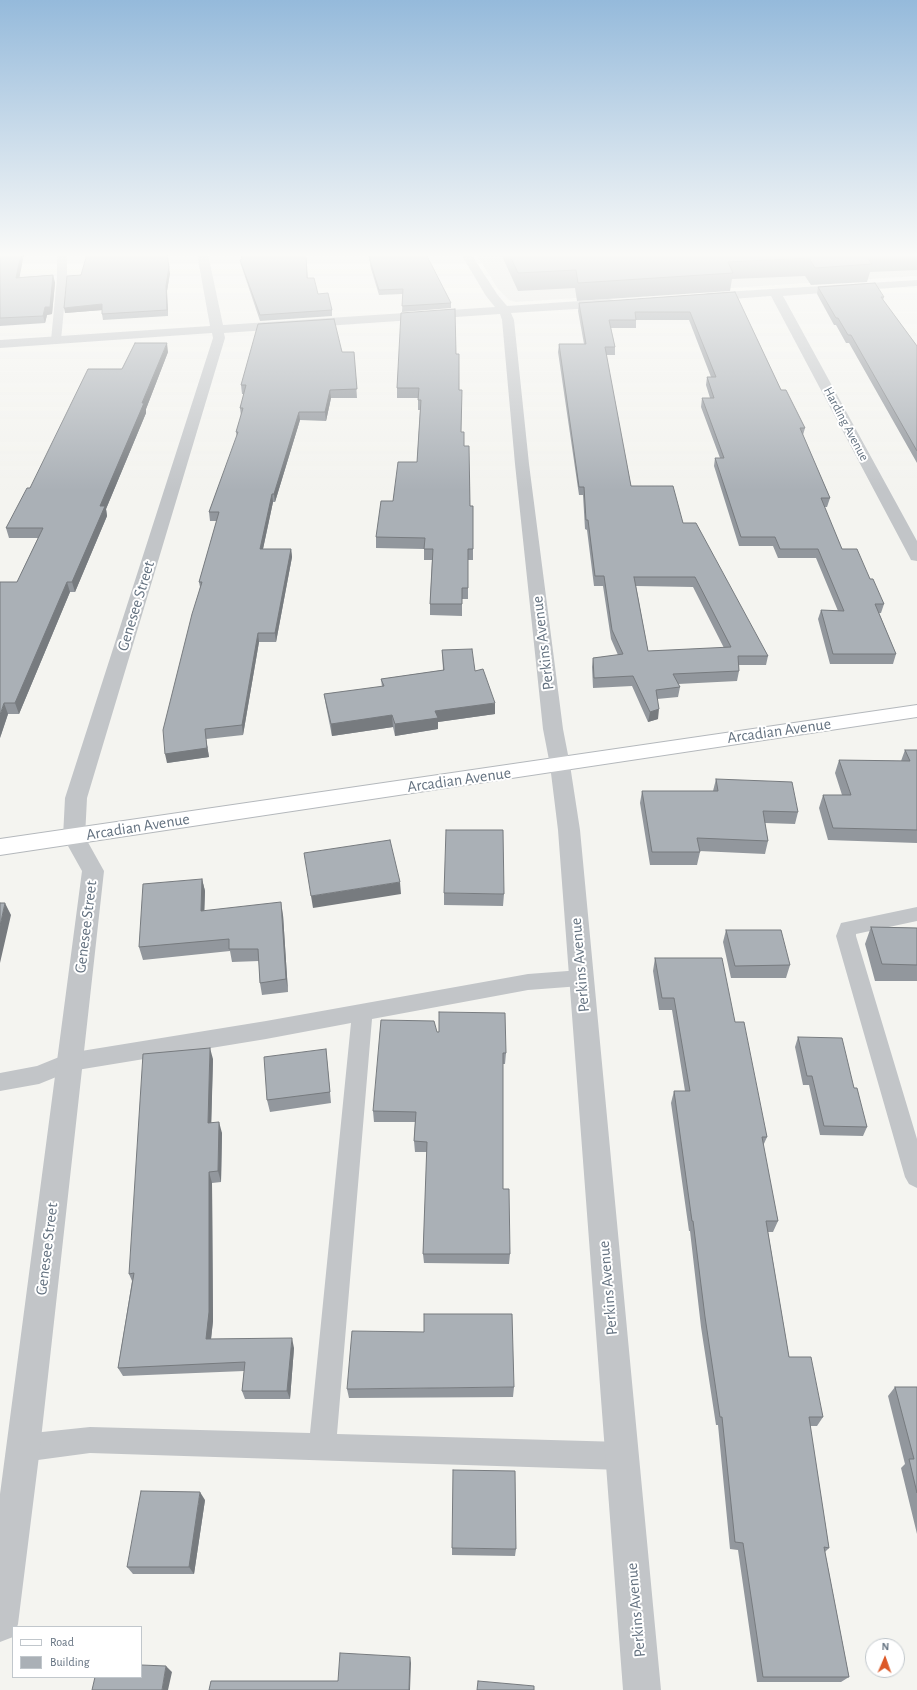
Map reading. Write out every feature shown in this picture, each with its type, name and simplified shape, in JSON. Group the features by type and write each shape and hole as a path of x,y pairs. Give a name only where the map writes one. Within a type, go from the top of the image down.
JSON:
{"main road":[{"name":"Arcadian Avenue","path":"0,847 917,711"}],"street":[{"path":"0,344 172,333"},
{"name":"Genesee Street","path":"0,1624 23,1448 93,871 74,837 76,798 219,338 218,333"},
{"name":"Perkins Avenue","path":"509,333 522,464 553,729 560,765 569,830 642,1690"},
{"name":"Harding Avenue","path":"797,333 917,556"}],"lane":[{"path":"56,340 57,333"},
{"path":"917,914 848,928 846,936 917,1177"},
{"path":"0,1082 39,1075 69,1062 266,1030 528,982 581,978"},
{"path":"322,1447 362,1012"},
{"path":"23,1448 90,1440 622,1456"}],"building":[{"path":"256,333 337,333 342,352 354,352 357,389 330,390 325,412 299,412 274,494 272,494 260,549 291,549 275,633 258,633 242,725 205,729 207,748 165,754 163,730 192,614 202,582 199,582 219,512 209,512 238,432 236,432 243,408 240,408 246,385 241,385"},
{"path":"400,333 456,333 456,354 459,354 459,390 462,390 461,432 464,432 464,446 469,446 470,506 473,506 473,549 468,549 468,588 462,588 462,604 430,604 433,549 424,549 425,538 376,537 381,501 393,501 398,462 417,462 421,400 418,400 419,388 397,388"},
{"path":"584,333 612,333 615,347 605,347 631,486 673,486 683,523 696,523 768,656 738,656 739,671 673,674 680,687 656,690 659,709 650,712 633,676 594,678 593,658 623,654 612,630 604,576 595,576 588,520 586,520 584,487 579,487 559,344 586,344","holes":["634,577 695,577 731,647 648,651"]},
{"path":"698,333 754,333 781,390 786,390 805,428 800,428 830,498 821,498 842,549 857,549 870,579 873,579 884,604 875,604 896,654 833,654 821,610 844,611 818,549 780,549 775,537 741,537 715,458 724,458 702,398 714,398 707,377 716,377"},
{"path":"847,333 907,333 917,346 917,451 851,335 848,335"},
{"path":"135,343 167,343 142,403 144,403 100,506 105,506 72,582 67,582 15,703 4,703 0,715 0,582 17,582 43,528 6,528 27,488 30,488 88,369 122,369"},
{"path":"472,649 475,671 483,669 495,703 435,711 438,718 395,724 392,715 331,724 324,694 384,686 381,679 444,670 442,650"},
{"path":"905,750 917,750 917,830 833,828 823,795 851,795 839,760 910,761"},
{"path":"716,779 792,782 798,812 763,811 768,841 697,838 700,852 652,852 642,791 718,791"},
{"path":"446,830 503,830 504,894 444,893"},
{"path":"390,840 400,882 311,896 304,853"},
{"path":"202,879 201,911 281,902 286,979 260,983 258,949 229,949 229,939 139,947 143,884"},
{"path":"0,903 5,903 0,926"},
{"path":"871,927 917,928 917,965 882,964"},
{"path":"726,930 781,930 790,965 735,966"},
{"path":"655,958 722,958 735,1022 744,1022 767,1137 762,1137 778,1221 766,1221 789,1357 811,1357 823,1417 809,1417 829,1548 824,1547 849,1677 763,1677 743,1543 735,1542 722,1417 720,1417 705,1317 674,1091 690,1091 674,998 662,998"},
{"path":"439,1012 505,1013 506,1053 503,1053 503,1189 509,1189 510,1254 423,1254 427,1142 414,1141 416,1112 373,1111 381,1020 434,1021 437,1032 439,1032"},
{"path":"798,1037 842,1038 854,1088 857,1088 867,1127 824,1126 812,1076 807,1076"},
{"path":"210,1048 208,1123 219,1122 218,1171 209,1172 209,1312 206,1339 292,1338 287,1391 242,1391 245,1362 118,1368 134,1273 129,1274 143,1054"},
{"path":"326,1049 330,1092 267,1100 264,1057"},
{"path":"424,1314 512,1314 514,1387 347,1389 352,1331 424,1332"},
{"path":"895,1387 917,1387 917,1493 909,1459 914,1459"},
{"path":"453,1470 515,1471 516,1549 452,1548"},
{"path":"141,1491 200,1492 189,1567 127,1567"},
{"path":"340,1653 410,1657 409,1690 209,1690 211,1681 338,1681"},
{"path":"142,1665 166,1666 162,1690 92,1690 95,1678 142,1678"},
{"path":"478,1681 534,1686 534,1690 477,1690"}]}
